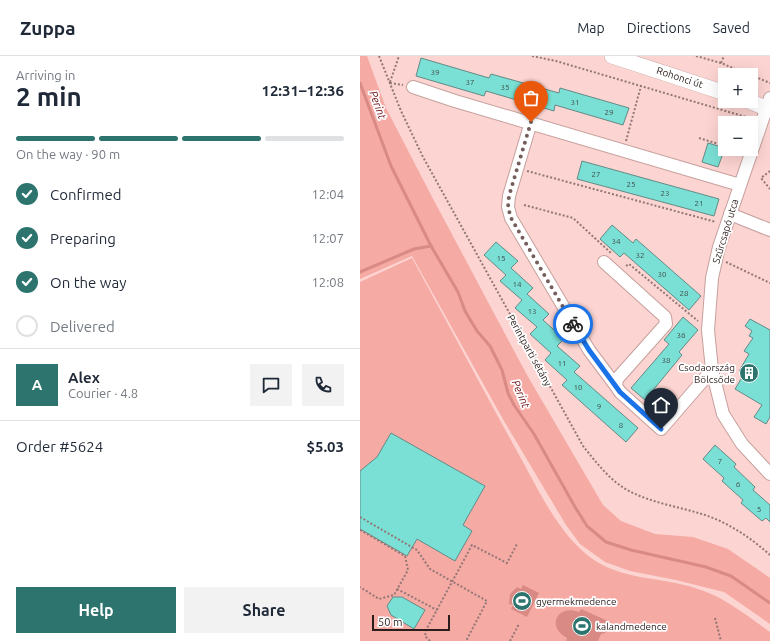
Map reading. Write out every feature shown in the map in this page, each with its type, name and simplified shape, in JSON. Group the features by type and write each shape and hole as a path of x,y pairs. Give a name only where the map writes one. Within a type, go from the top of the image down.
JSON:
{"main road":[{"name":"Rohonci út","path":"612,56 718,91"},
{"path":"758,103 769,105"}],"street":[{"path":"413,87 455,102 531,122 740,185"},
{"name":"Szűrcsapó utca","path":"769,105 759,129 728,219 717,258 709,302 708,330 712,370 723,414 742,444 770,474"},
{"path":"531,122 509,196 508,207 511,218 589,350 620,392 661,429 712,370"},
{"path":"728,219 770,230"},
{"path":"608,258 665,317 666,324 617,379 616,386"}],"path":[{"name":"Perintparti sétány","path":"379,56 401,111 423,157 583,446 601,468 628,490 653,501 706,516 728,525 770,555"},
{"path":"390,83 399,56"},
{"path":"532,56 556,61 746,117 759,129"},
{"path":"696,56 732,68"},
{"path":"721,64 724,56"},
{"path":"758,78 770,83"},
{"path":"623,150 641,86"},
{"path":"699,138 718,144"},
{"path":"517,169 728,219"},
{"path":"770,171 761,178 770,189"},
{"path":"524,204 573,218 608,258"},
{"path":"717,258 770,283"},
{"path":"622,262 627,267 629,264 708,330"},
{"path":"360,517 417,550 430,569 487,601 466,641"},
{"path":"360,530 404,556 408,570 394,595 380,599 360,588"},
{"path":"430,641 426,636 426,630 472,545 507,563 517,544"},
{"path":"397,589 437,610"},
{"path":"715,618 721,641"},
{"path":"510,641 518,624"}],"shaded area":[{"path":"360,56 367,56 386,108 431,195 527,375 603,505 621,521 655,534 693,537 728,549 770,578 770,624 724,592 676,580 630,571 605,562 580,544 566,525 504,421 412,256 360,279"},
{"path":"412,258 548,507 569,537 594,560 618,571 630,575 682,584 705,591 725,601 770,632 770,641 360,641 360,282"},
{"name":"gyermekmedence","path":"523,585 539,593 527,617 511,609 513,605 509,604 510,594 517,587 521,589"},
{"name":"kalandmedence","path":"581,609 610,622 605,633 601,634 598,641 566,641 567,638 557,628 557,618 560,614 571,610 579,612"}],"building":[{"path":"421,58 489,78 491,74 559,93 560,88 629,108 623,125 555,105 554,111 486,91 484,96 416,76"},
{"path":"708,143 718,146 718,156 722,156 718,167 702,162"},
{"path":"582,161 719,199 714,216 577,179"},
{"path":"612,225 633,243 636,239 701,296 689,310 624,253 620,257 600,239"},
{"path":"496,242 518,261 511,268 533,288 527,294 549,314 543,320 564,339 557,346 580,366 574,372 638,428 626,442 562,385 567,380 545,360 551,353 530,334 537,327 515,308 522,300 500,281 506,275 484,255"},
{"path":"683,317 698,330 679,352 682,355 645,400 631,388 669,344 664,340"},
{"name":"Csodaország Bölcsőde","path":"750,319 770,330 770,417 766,424 754,417 762,405 735,389 744,374 739,371 749,354 744,351 753,338 749,336 752,331 745,326"},
{"path":"391,433 485,486 463,525 472,531 455,561 417,539 407,556 360,529 360,471 377,457"},
{"path":"715,445 736,464 734,467 755,487 753,490 770,505 770,522 766,518 762,521 741,503 743,500 722,481 724,478 703,459"},
{"path":"393,597 402,597 425,610 414,629 391,615 387,606"}],"waterway":[{"name":"Perint","path":"360,83 391,166 431,246 458,292 465,311 477,331 490,346 502,370 508,393 514,405 534,434 587,526 606,542 631,550 706,567 731,576 770,603"},
{"path":"360,272 414,249 431,246"}],"way so far":[{"path":"531,122 509,196 508,207 511,218 573,324"}],"place":[{"name":"Csodaország Bölcsőde","path":"749,373"},
{"name":"gyermekmedence","path":"522,601"},
{"name":"kalandmedence","path":"582,626"}],"route":[{"path":"573,324 589,350 620,392 661,429"}]}
